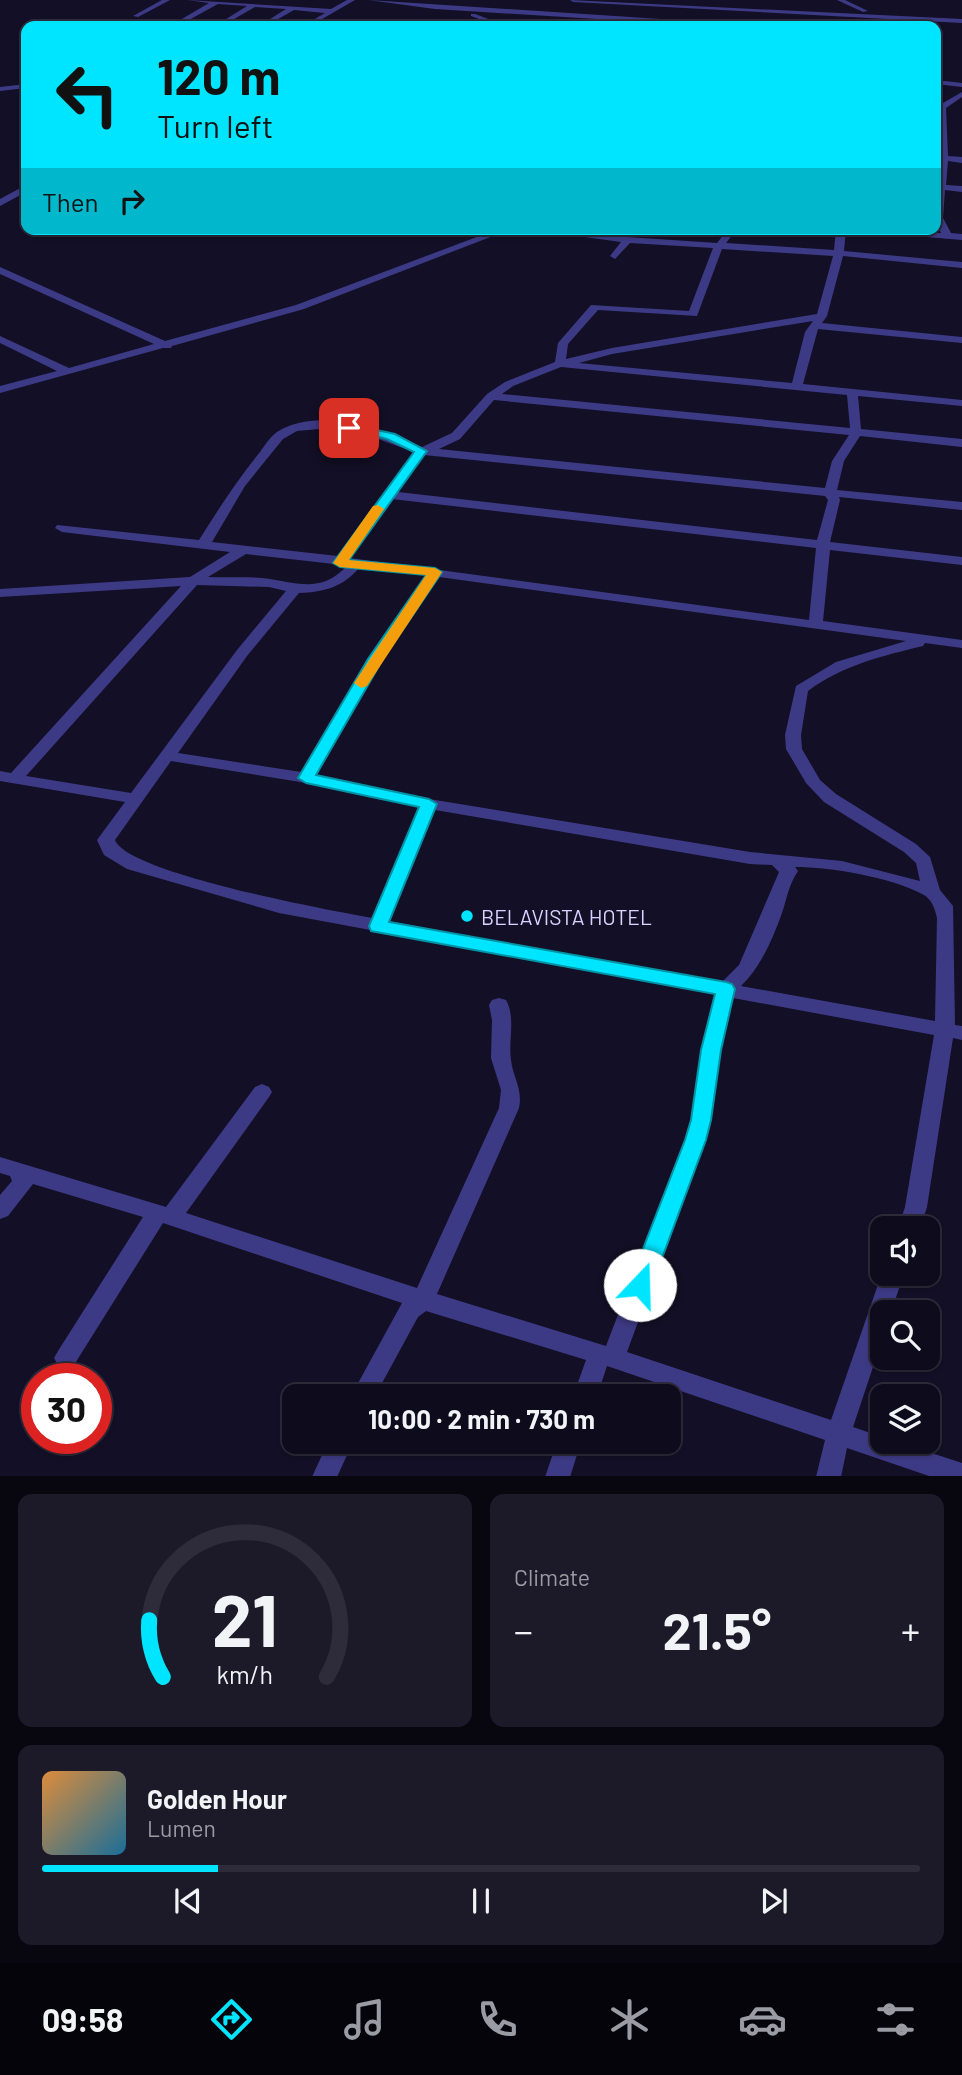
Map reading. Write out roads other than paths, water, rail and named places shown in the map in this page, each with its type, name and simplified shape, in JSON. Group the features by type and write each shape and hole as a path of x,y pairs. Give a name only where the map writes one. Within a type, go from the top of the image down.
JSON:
{"street":[{"path":"136,20 167,0"},
{"path":"190,0 330,11"},
{"path":"314,21 352,0"},
{"path":"371,0 659,21"},
{"path":"573,0 962,21"},
{"path":"839,0 884,21"},
{"path":"182,21 218,1"},
{"path":"227,21 254,5"},
{"path":"271,21 293,8"},
{"path":"455,8 490,21"},
{"path":"941,83 962,85"},
{"path":"0,89 21,87"},
{"path":"941,109 962,94"},
{"path":"941,159 962,160"},
{"path":"941,188 962,190"},
{"path":"0,203 21,191"},
{"path":"941,223 948,234"},
{"path":"941,233 948,234"},
{"path":"941,234 962,235"},
{"path":"0,390 167,346 300,307 491,235"},
{"path":"583,235 839,253 962,265"},
{"path":"560,364 563,343 595,307 693,314 721,244 728,235"},
{"path":"797,387 839,253 840,235"},
{"path":"615,256 627,240"},
{"path":"0,270 167,346"},
{"path":"0,593 194,581 269,583 295,589 322,588 340,582 388,495 421,451 445,443 456,436 491,396 509,384 560,364 612,351 818,321 962,340"},
{"path":"0,339 69,372"},
{"path":"560,364 962,403"},
{"path":"816,623 823,544 834,500 830,493 838,461 856,434 852,393"},
{"path":"491,396 962,443"},
{"path":"203,545 240,485 286,430 332,426 365,430 391,437 421,451 962,506"},
{"path":"388,495 962,561"},
{"path":"62,528 348,564 435,572 962,644"},
{"path":"7,777 194,581 241,551"},
{"path":"306,778 376,659 435,572"},
{"path":"295,589 242,653 135,799 106,841 110,851 133,865 279,907 953,1032"},
{"path":"932,640 888,649 813,678 801,689 793,735 794,749 814,783 830,798 917,854 924,861 932,892"},
{"path":"167,756 306,778 429,804 783,865 806,862 901,878 932,892 944,906 946,918 953,1032 913,1216"},
{"path":"7,777 135,799"},
{"path":"378,926 429,804"},
{"path":"591,1384 606,1357 695,1140 701,1120 711,1050 726,989 747,970 783,865"},
{"path":"747,970 779,999"},
{"path":"370,1384 410,1310 423,1300 509,1108 513,1091 502,1069 500,1050 503,1031 499,1005"},
{"path":"66,1358 164,1215 262,1092"},
{"path":"9,1168 164,1215 839,1432 962,1475"},
{"path":"0,1210 23,1183 9,1168"},
{"path":"828,1476 839,1432 890,1286"},
{"path":"324,1476 335,1454"},
{"path":"557,1476 565,1454"}],"place":[{"name":"BELAVISTA HOTEL","path":"467,916"}]}
